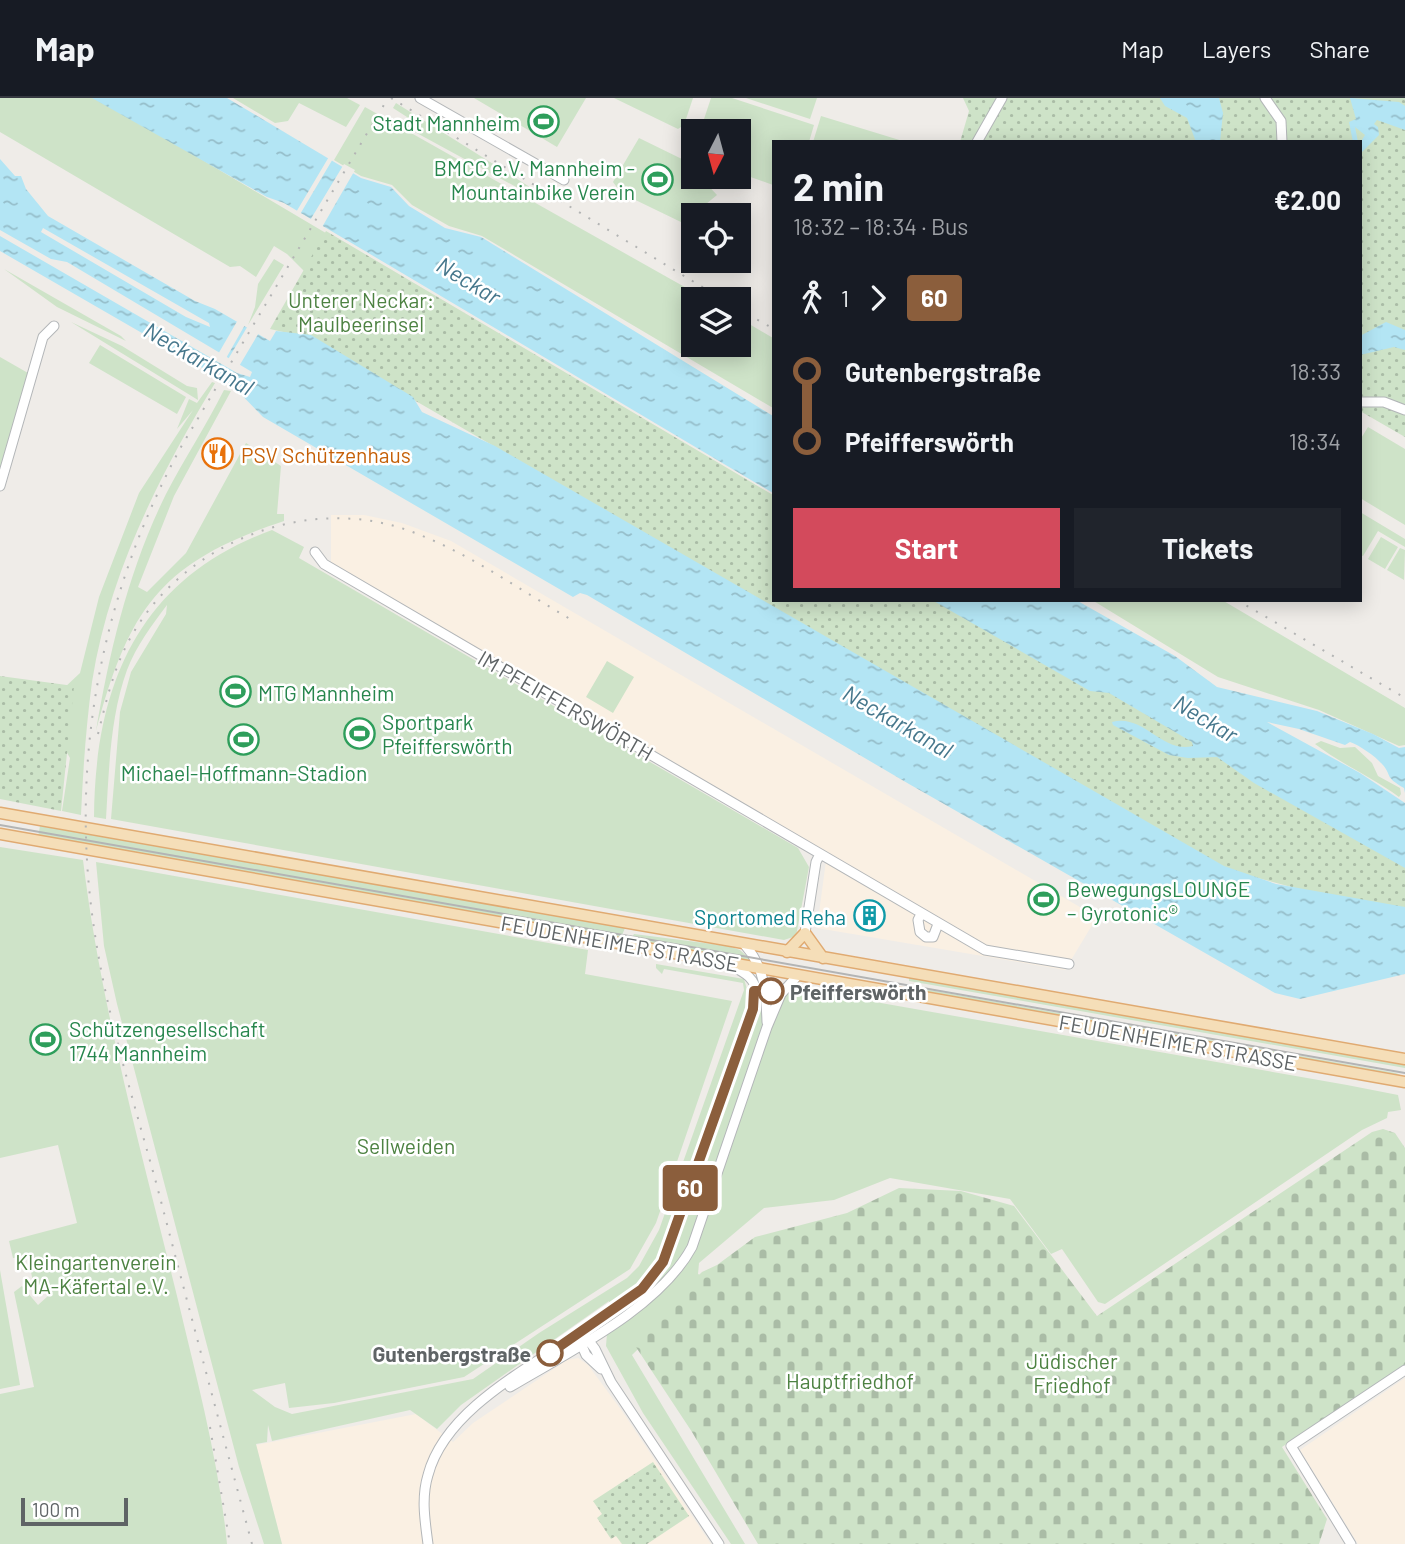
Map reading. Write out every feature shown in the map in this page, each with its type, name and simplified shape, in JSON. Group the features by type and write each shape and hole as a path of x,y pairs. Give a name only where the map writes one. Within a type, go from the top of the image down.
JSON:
{"main road":[{"name":"FEUDENHEIMER STRASSE","path":"0,813 1405,1059"},
{"path":"22,838 36,831 36,820"},
{"name":"FEUDENHEIMER STRASSE","path":"0,834 1405,1082"},
{"path":"628,945 629,932 644,927"},
{"path":"787,952 805,933 823,958"},
{"path":"887,990 902,986 903,972"}],"street":[{"path":"420,98 564,180"},
{"path":"978,140 1003,98"},
{"path":"1265,98 1281,121 1282,140"},
{"path":"0,486 43,337 54,326"},
{"path":"1362,402 1384,402 1405,410"},
{"name":"IM PFEIFFERSWÖRTH","path":"315,552 324,564 985,950 1069,964"},
{"path":"805,933 816,862 820,854"},
{"name":"IM PFEIFFERSWÖRTH","path":"921,914 918,920 920,932 926,937 933,936 939,924"},
{"path":"745,945 761,968 767,1027"},
{"path":"428,1544 424,1497 433,1458 456,1424 484,1401 642,1289 663,1262 756,997 757,990 749,976 726,962"},
{"path":"484,1401 589,1339 652,1296 681,1269 692,1247 767,1027 781,994 798,975"},
{"path":"578,1333 589,1339 605,1373 715,1543"},
{"path":"578,1333 579,1345 605,1373"},
{"path":"1351,1544 1291,1446 1405,1370"}],"shaded area":[{"path":"331,515 364,515 402,523 451,541 1097,917 1065,970 817,928 827,853 331,562"},
{"path":"578,1358 588,1365 622,1411 711,1544 282,1544 256,1445 416,1414 453,1442 473,1423 567,1360"},
{"path":"1405,1378 1405,1544 1358,1544 1300,1450"}],"green space":[{"path":"0,98 98,98 772,497 772,602 288,321 307,274 287,254 274,246 256,277 240,266 230,267 0,132"},
{"path":"233,98 347,98 360,105 346,127 299,103 288,121 275,123"},
{"name":"Stadt Mannheim","path":"474,98 586,98 557,147"},
{"path":"614,98 693,98 686,119 681,119 681,127 678,129"},
{"path":"711,98 732,98 814,125 810,140 772,140 772,185 751,177 751,119 704,119"},
{"path":"746,98 817,98 810,119"},
{"path":"963,98 1405,98 1405,437 1362,412 1362,140 961,140 969,111"},
{"path":"396,103 533,189 529,194 402,125 407,117 393,108"},
{"path":"365,107 685,287 681,287 681,354 482,236 449,226 412,205 392,185 361,176 334,160"},
{"path":"821,116 899,140 814,140"},
{"name":"BMCC e.V. Mannheim - Mountainbike Verein","path":"639,138 681,159 681,189 711,189 717,195 707,203 681,203 681,222 621,193 613,182"},
{"name":"Unterer Neckar: Maulbeerinsel","path":"326,231 772,494 772,602 956,602 1405,867 1405,909 1321,895 1228,870 305,337 270,329"},
{"path":"274,259 284,265 248,325 255,307 258,284"},
{"path":"4,269 121,336 126,341 57,307"},
{"path":"71,322 122,346 187,386 197,388 198,400"},
{"path":"751,325 772,337 772,407 687,357 751,357"},
{"path":"100,345 186,397 177,414 89,363"},
{"path":"0,357 28,373 0,474"},
{"path":"212,382 215,383 156,490 124,564 100,642 92,682 81,815 62,811 70,758 66,751 13,736 80,673 99,597 139,493 193,410 177,429 189,399 197,403"},
{"path":"224,390 231,391 174,496 138,587 147,592 186,553 246,443 281,466 277,514 284,514 284,521 207,554 179,573 156,595 138,621 122,652 96,731 122,610 141,551 166,494"},
{"path":"1368,427 1405,449 1405,525 1362,499 1362,437"},
{"path":"1362,513 1405,539 1405,547 1378,531 1363,556"},
{"name":"Sportpark Pfeifferswörth","path":"272,530 304,547 299,558 798,848 809,867 796,936 784,940 111,819 120,712 131,672 166,614 167,605 140,644 127,670 114,725 106,819 94,817 97,768 104,722 116,680 134,641 158,607 189,576 226,551"},
{"path":"1381,537 1398,547 1385,569 1368,559"},
{"path":"1400,548 1405,550 1404,580 1387,570"},
{"path":"773,602 777,602 883,666"},
{"path":"1095,602 1225,602 1405,708 1405,745 1399,746 1319,710 1218,677"},
{"path":"607,661 634,677 613,713 586,697"},
{"path":"0,676 74,686 61,811 0,799"},
{"path":"1321,741 1340,748 1355,747 1372,763 1378,776 1400,788 1399,797 1315,744"},
{"path":"40,826 625,928 620,940 38,837"},
{"name":"Kleingartenverein MA-Käfertal e.V.","path":"0,847 83,860 111,1026 207,1421 227,1544 0,1544 0,1394 34,1387 14,1292 22,1286 38,1305 48,1296 32,1277 28,1256 13,1258 9,1241 77,1223 58,1145 0,1158"},
{"name":"Sellweiden","path":"96,862 588,950 585,974 732,1001 656,1223 630,1269 464,1377 334,1403 289,1408 285,1383 252,1390 275,1407 292,1414 473,1379 539,1333 627,1278 639,1266 659,1230 744,990 743,983 664,969 662,974 656,964 744,979 748,993 784,999 790,987 1347,1085 1398,1095 1401,1110 1388,1112 1387,1118 1362,1130 1105,1304 1098,1302 1062,1249 1051,1254 1010,1199 890,1178 834,1200 764,1208 699,1263 698,1274 709,1279 632,1355 745,1544 731,1544 643,1413 606,1346 608,1321 588,1333 608,1318 609,1301 461,1405 437,1429 410,1410 272,1441 268,1425 267,1442 256,1444 282,1544 264,1544 239,1467 117,1004 104,946"},
{"path":"634,934 728,946 740,950 753,962 633,942 631,939"},
{"path":"909,978 1405,1063 1405,1068 909,981"},
{"path":"907,986 1396,1073 1405,1077 905,989"},
{"name":"Hauptfriedhof","path":"1383,1129 1395,1133 1405,1148 1405,1365 1282,1447 1327,1519 1319,1544 758,1544 692,1432 632,1341 702,1272 717,1265 755,1237 847,1213 899,1188 961,1191 1014,1206 1097,1316 1372,1132"},
{"path":"0,1270 20,1385 0,1389"},
{"path":"653,1462 689,1516 647,1544 622,1544 616,1536 611,1539 597,1518 602,1514 593,1501"}],"water":[{"name":"Neckar","path":"92,98 227,98 361,178 391,187 409,206 445,228 481,237 772,415 772,492 284,203 267,197"},
{"path":"1160,98 1219,98 1223,113 1220,140 1195,140 1187,118 1165,106"},
{"path":"1350,98 1399,102 1405,106 1405,130 1377,120 1374,124 1378,127 1379,135 1362,152 1362,140 1365,135 1355,127 1358,140 1353,140 1349,122 1356,119"},
{"name":"Neckarkanal","path":"0,159 15,176 21,176 26,189 48,216 195,301 215,309 270,341 276,331 311,335 413,397 422,412 495,446 1224,866 1276,884 1405,907 1405,974 1300,999 1275,993 909,784 587,595 580,593 573,597 263,417 232,385 0,251 0,236 237,373 250,377 252,372 67,262 51,259 0,230","holes":["43,228 209,323 210,327 186,317 41,232"]},
{"path":"1386,322 1405,330 1405,350 1394,347 1362,355 1362,335"},
{"name":"Neckar","path":"935,602 1080,602 1175,656 1217,687 1317,711 1399,748 1405,747 1405,793 1404,788 1391,778 1379,761 1358,746 1350,742 1345,745 1299,729 1267,722 1360,773 1405,803 1405,868 1254,783 1217,757 1188,758 1169,755 1113,725 1112,722 1134,723 1172,744 1193,746 1192,742 1109,693 1090,691"}],"pier":[{"path":"330,155 334,157 299,216 295,214"},
{"path":"344,164 355,170 321,229 309,222"},
{"path":"239,318 246,323 225,360 217,356"},
{"path":"249,324 260,331 238,368 227,361"}],"tram line":[{"path":"0,825 1405,1073"}],"railway":[{"path":"252,1544 120,1054 98,954 87,859 86,798 90,737 112,617 154,502 181,447 388,98"},
{"path":"391,98 702,287"},
{"path":"751,316 772,328"},
{"path":"98,734 112,680 122,655 135,630 158,599 186,572 219,550 254,534 292,523 330,518 369,521 407,530 470,559 570,619"},
{"path":"1240,602 1405,698"},
{"path":"210,1427 230,1544"}],"bus line":[{"name":"60","path":"550,1353 630,1299 652,1278 663,1262 753,1009 752,995 757,990 771,991"}],"place":[{"name":"Stadt Mannheim","path":"543,122"},
{"name":"BMCC e.V. Mannheim - Mountainbike Verein","path":"658,179"},
{"name":"PSV Schützenhaus","path":"218,454"},
{"name":"MTG Mannheim","path":"235,692"},
{"name":"Sportpark Pfeifferswörth","path":"359,733"},
{"name":"Michael-Hoffmann-Stadion","path":"244,740"},
{"name":"BewegungsLOUNGE – Gyrotonic®","path":"1044,900"},
{"name":"Sportomed Reha","path":"869,916"},
{"name":"Pfeifferswörth","path":"771,991"},
{"name":"Schützengesellschaft 1744 Mannheim","path":"46,1040"},
{"name":"Gutenbergstraße","path":"550,1353"}],"park label":[{"name":"Jüdischer Friedhof","path":"1072,1372"}]}
